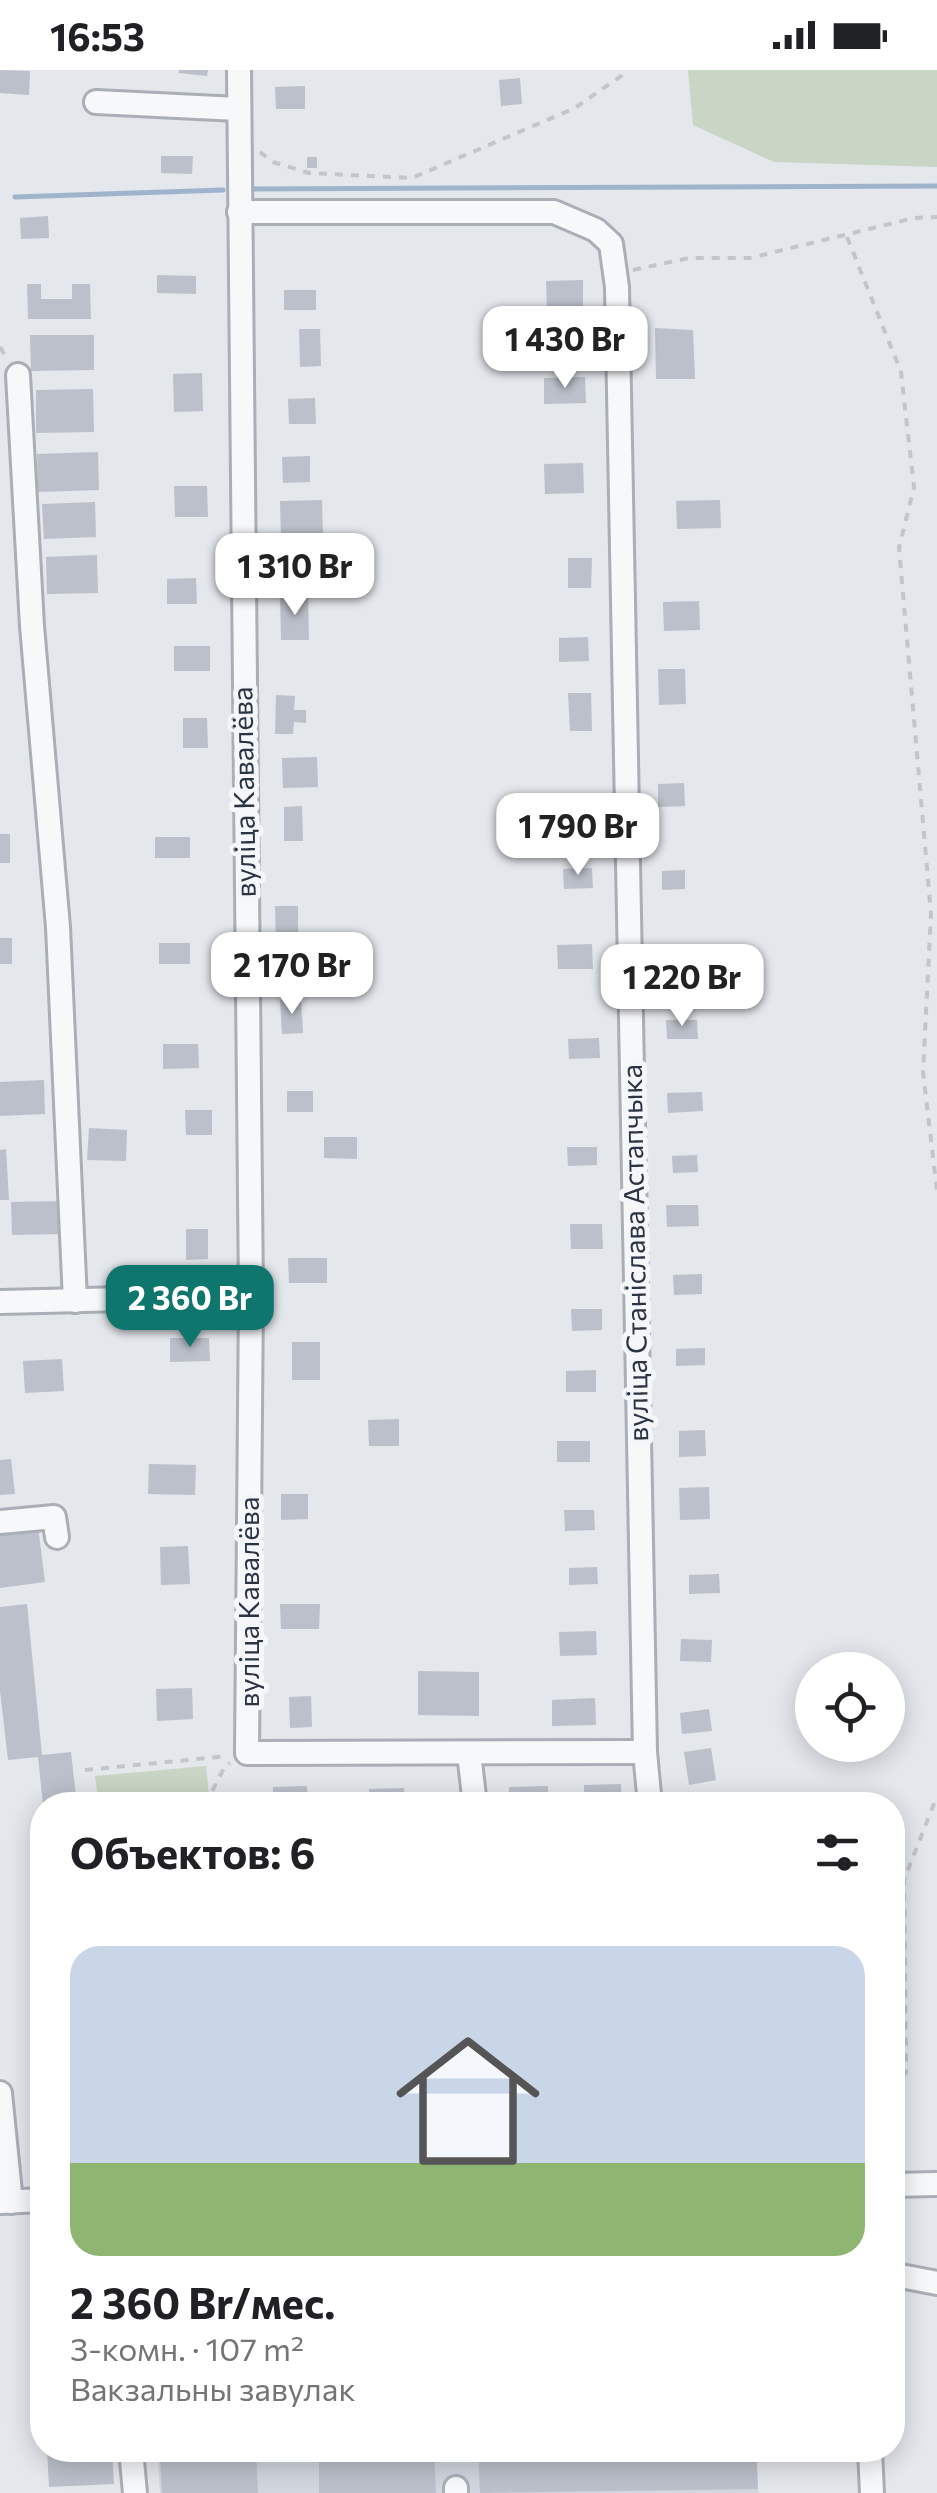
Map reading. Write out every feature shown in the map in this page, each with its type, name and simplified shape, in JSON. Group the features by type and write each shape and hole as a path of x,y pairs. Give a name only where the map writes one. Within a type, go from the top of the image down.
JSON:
{"street":[{"name":"вуліца Кавалёва","path":"239,70 252,1296 248,1754"},
{"path":"96,102 238,109"},
{"name":"вуліца Станіслава Астапчыка","path":"238,212 554,212 596,230 611,244 616,273 644,1752 649,1792"},
{"path":"18,375 32,626 58,927 75,1301"},
{"path":"0,1302 252,1296"},
{"path":"0,1522 54,1517 57,1536"},
{"path":"248,1754 644,1752"},
{"path":"469,1753 473,1792"},
{"path":"0,2094 6,2202"},
{"path":"905,2185 937,2184"},
{"path":"905,2277 937,2283"},
{"path":"132,2462 134,2493"},
{"path":"871,2462 872,2493"}],"path":[{"path":"239,138 273,162 309,173 412,178 575,108 624,70"},
{"path":"411,188 412,178"},
{"path":"616,273 690,258 750,258 914,218 937,216"},
{"path":"847,237 901,372 914,487 899,548 931,914 923,1072 937,1191"},
{"path":"84,1770 248,1754"},
{"path":"212,1792 225,1766 248,1754"},
{"path":"905,1877 937,1796"},
{"path":"905,1977 905,2075"}],"shaded area":[{"path":"158,2462 757,2462 758,2493 160,2493"}],"green space":[{"path":"688,70 937,70 937,167 774,162 693,125"},
{"path":"206,1766 209,1792 97,1792 95,1776"}],"building":[{"path":"0,70 30,71 29,95 0,93"},
{"path":"179,70 208,70 207,76"},
{"path":"520,78 522,104 501,106 499,80"},
{"path":"305,86 305,109 276,109 275,87"},
{"path":"161,156 193,156 192,174 161,173"},
{"path":"307,157 317,157 317,168 307,168"},
{"path":"48,216 49,238 21,239 20,218"},
{"path":"157,275 196,276 196,294 157,293"},
{"path":"583,280 583,312 547,313 546,281"},
{"path":"27,284 41,284 41,299 72,299 72,284 90,284 91,319 28,319"},
{"path":"284,290 316,290 316,310 284,310"},
{"path":"655,328 693,330 695,379 656,379"},
{"path":"299,329 320,329 321,366 300,367"},
{"path":"30,335 94,335 94,370 31,371"},
{"path":"202,373 203,411 174,412 173,374"},
{"path":"585,377 586,403 544,404 544,378"},
{"path":"93,389 94,432 36,433 36,390"},
{"path":"315,398 316,424 289,424 288,399"},
{"path":"98,452 99,490 38,492 37,454"},
{"path":"310,456 310,482 283,483 282,457"},
{"path":"583,463 584,493 545,494 544,464"},
{"path":"174,486 207,486 208,517 175,517"},
{"path":"322,500 323,534 281,535 280,501"},
{"path":"720,500 721,528 677,529 676,501"},
{"path":"95,502 96,537 44,539 42,504"},
{"path":"97,555 98,593 47,594 46,557"},
{"path":"568,558 592,558 591,588 568,588"},
{"path":"273,571 304,572 304,592 272,591"},
{"path":"196,578 197,604 167,604 167,579"},
{"path":"308,596 309,640 281,640 280,597"},
{"path":"699,601 700,630 664,631 663,602"},
{"path":"588,637 589,661 559,662 559,638"},
{"path":"174,646 210,646 210,671 174,671"},
{"path":"658,669 685,669 686,704 659,705"},
{"path":"568,693 591,693 592,731 570,731"},
{"path":"276,695 295,696 294,710 306,710 306,723 294,722 293,734 275,734"},
{"path":"183,718 207,718 208,748 183,748"},
{"path":"317,757 318,787 283,788 282,758"},
{"path":"684,783 685,806 658,807 658,784"},
{"path":"564,802 591,802 592,827 564,827"},
{"path":"302,806 303,841 284,841 284,807"},
{"path":"0,834 10,834 10,863 0,863"},
{"path":"155,837 190,837 190,858 155,858"},
{"path":"592,868 593,888 564,889 563,869"},
{"path":"685,870 685,889 662,890 662,871"},
{"path":"275,906 298,906 298,941 276,941"},
{"path":"0,938 12,938 12,964 0,964"},
{"path":"159,943 190,943 190,964 159,964"},
{"path":"592,944 593,969 558,969 557,945"},
{"path":"694,948 694,970 659,970 658,949"},
{"path":"301,999 303,1033 282,1034 280,1000"},
{"path":"666,1020 697,1020 698,1039 667,1039"},
{"path":"599,1038 600,1058 569,1059 568,1039"},
{"path":"163,1044 198,1044 199,1068 163,1069"},
{"path":"44,1080 45,1114 0,1116 0,1082"},
{"path":"287,1091 313,1091 313,1112 287,1112"},
{"path":"702,1092 703,1111 668,1113 667,1093"},
{"path":"185,1110 212,1110 212,1135 186,1135"},
{"path":"89,1128 127,1130 126,1161 87,1160"},
{"path":"324,1137 357,1137 357,1159 324,1158"},
{"path":"567,1147 597,1147 597,1165 568,1166"},
{"path":"6,1149 9,1200 0,1200 0,1150"},
{"path":"697,1155 698,1172 673,1173 672,1156"},
{"path":"62,1201 63,1234 12,1235 11,1202"},
{"path":"666,1205 698,1205 699,1226 667,1227"},
{"path":"570,1224 602,1224 603,1249 571,1249"},
{"path":"186,1229 208,1229 208,1259 186,1260"},
{"path":"288,1258 327,1258 327,1283 289,1283"},
{"path":"702,1274 702,1294 674,1295 673,1275"},
{"path":"571,1309 602,1309 602,1330 572,1331"},
{"path":"170,1338 209,1338 210,1361 170,1362"},
{"path":"292,1342 320,1342 320,1380 292,1380"},
{"path":"705,1348 705,1365 676,1366 676,1349"},
{"path":"62,1359 64,1391 25,1393 23,1361"},
{"path":"596,1370 596,1392 566,1392 566,1371"},
{"path":"399,1419 399,1446 369,1446 368,1420"},
{"path":"705,1430 706,1456 679,1457 679,1431"},
{"path":"557,1441 590,1441 590,1462 557,1462"},
{"path":"11,1459 15,1494 0,1495 0,1460"},
{"path":"149,1464 196,1465 195,1495 148,1494"},
{"path":"709,1487 710,1519 680,1520 679,1488"},
{"path":"281,1494 308,1494 308,1519 281,1520"},
{"path":"564,1510 594,1510 595,1530 565,1531"},
{"path":"38,1526 45,1582 0,1588 0,1530"},
{"path":"188,1546 190,1584 161,1585 160,1547"},
{"path":"597,1567 598,1584 569,1585 569,1568"},
{"path":"719,1574 720,1593 689,1594 689,1575"},
{"path":"27,1604 42,1755 71,1752 76,1792 42,1792 38,1757 8,1760 0,1691 0,1607"},
{"path":"280,1604 320,1604 319,1629 281,1629"},
{"path":"596,1631 597,1655 560,1656 559,1632"},
{"path":"681,1639 712,1640 711,1662 680,1661"},
{"path":"418,1671 479,1672 479,1716 418,1715"},
{"path":"192,1688 193,1719 157,1721 156,1689"},
{"path":"311,1696 312,1727 290,1728 289,1697"},
{"path":"595,1698 596,1725 552,1726 552,1700"},
{"path":"709,1709 712,1731 682,1734 680,1713"},
{"path":"711,1748 716,1780 689,1785 684,1752"},
{"path":"621,1784 621,1792 584,1792 584,1785"},
{"path":"307,1786 307,1792 273,1792 273,1787"},
{"path":"548,1786 548,1792 509,1792 509,1787"},
{"path":"404,1788 404,1792 369,1792"},
{"path":"48,2462 113,2462 114,2484 49,2487"},
{"path":"160,2462 256,2462 258,2493 162,2493"},
{"path":"319,2462 435,2462 436,2493 319,2493"},
{"path":"479,2462 757,2462 758,2489 480,2493"}],"waterway":[{"path":"249,189 937,186"},
{"path":"15,197 223,190"}]}
